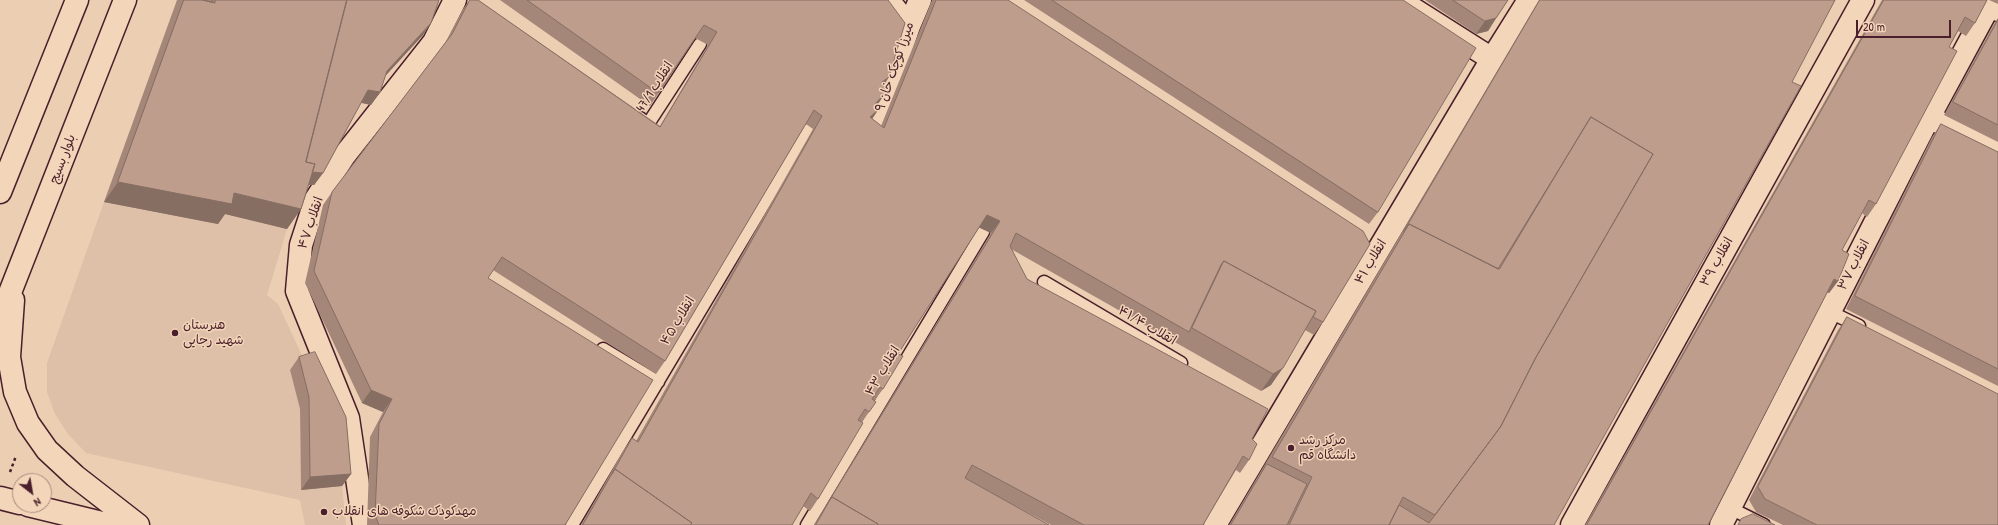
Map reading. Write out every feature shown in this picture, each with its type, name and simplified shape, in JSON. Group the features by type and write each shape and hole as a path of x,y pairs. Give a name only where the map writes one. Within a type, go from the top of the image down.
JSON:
{"street":[{"path":"0,192 77,0"},
{"name":"بلوار بسیج","path":"0,318 125,0"},
{"name":"انقلاب ۴۷","path":"364,525 348,418 297,291 301,245 316,199 344,156 434,42 455,0"},
{"path":"888,0 909,26"},
{"name":"میرزا کوچک خان ۹","path":"872,134 909,26 920,0"},
{"path":"1399,0 1492,59"},
{"name":"انقلاب ۴۱","path":"1215,525 1274,417 1381,245 1529,0"},
{"name":"انقلاب ۳۹","path":"1572,525 1858,2"},
{"name":"انقلاب ۳۷","path":"1726,517 1929,117 1994,8"},
{"path":"1929,117 1998,152"},
{"path":"1361,233 1381,245"},
{"path":"14,284 9,357 15,392 28,422 47,450 75,476 138,525"},
{"path":"4,489 12,496"},
{"path":"52,511 110,525"}],"lane":[{"name":"انقلاب 47/1","path":"629,111 648,124 700,44"},
{"name":"انقلاب ۴۵","path":"572,525 808,130"},
{"name":"انقلاب ۴۳","path":"807,525 983,232"},
{"name":"انقلاب ۴۱/۴","path":"1044,282 1189,367"},
{"path":"1830,312 1872,333"},
{"path":"591,342 658,382"},
{"path":"1726,517 1764,525"}],"path":[{"path":"4,489 28,422"}],"shaded area":[{"name":"هنرستان شهید رجایی","path":"104,202 218,224 220,213 287,229 267,295 278,304 306,364 290,370 300,409 301,490 342,486 346,525 305,525 300,500 86,453 68,434 55,414 47,392 47,363"}],"building":[{"path":"184,0 203,0 215,3 215,0 347,0 306,162 315,164 301,209 234,193 232,204 118,182"},
{"path":"347,0 439,0 431,23 387,71 380,92 368,90 323,173 312,172 315,164 306,162"},
{"path":"470,0 478,0 660,127 717,32 704,25 658,93 527,0 888,0 905,23 889,77 882,82 887,91 875,104 878,110 870,117 884,128 936,0 1008,0 1363,231 1370,244 1323,322 1313,317 1316,311 1224,261 1189,332 1016,233 1010,246 1027,279 1268,409 1252,439 1257,444 1249,460 1243,456 1203,525 1084,525 972,465 965,478 1049,525 877,525 878,524 832,497 829,501 1000,221 987,215 898,354 903,356 883,389 880,387 872,399 876,402 869,412 865,409 858,420 863,423 818,499 811,493 792,525 690,525 692,523 615,469 612,474 632,438 638,442 822,116 814,110 665,361 502,257 488,278 653,380 565,525 379,525 375,515 379,424 392,399 371,390 314,271 332,192 452,34"},
{"path":"1052,0 1403,0 1476,48 1378,212"},
{"path":"1453,0 1508,0 1496,18 1485,21"},
{"path":"1540,0 1835,0 1792,82 1801,86 1554,525 1389,525 1399,505 1429,523 1501,426 1535,359 1653,154 1591,117 1498,269 1409,224 1404,231"},
{"path":"1884,0 1987,0 1975,23 1965,17 1949,47 1957,51 1876,204 1869,200 1842,250 1849,254 1838,281 1834,279 1708,525 1587,525"},
{"path":"1998,20 1998,125 1953,102"},
{"path":"1591,117 1653,154 1535,359 1501,426 1435,515 1403,497 1389,525 1289,525 1312,477 1272,457 1409,224 1499,269"},
{"path":"1941,124 1998,152 1998,369 1855,296"},
{"path":"1224,261 1316,311 1283,368 1273,374 1192,328"},
{"path":"1847,317 1998,394 1998,525 1817,525 1765,499 1758,487"},
{"path":"315,352 346,417 351,474 310,477 309,397 299,357"},
{"path":"1267,464 1307,484 1287,525 1231,525"},
{"path":"615,469 692,523 690,525 583,525"},
{"path":"832,497 878,524 816,525"},
{"path":"1753,514 1775,525 1738,525 1741,519"}],"place":[{"name":"هنرستان شهید رجایی","path":"175,333"},
{"name":"مرکز رشد دانشگاه قم","path":"1291,448"},
{"name":"مهدکودک شکوفه های انقلاب","path":"324,512"}]}
